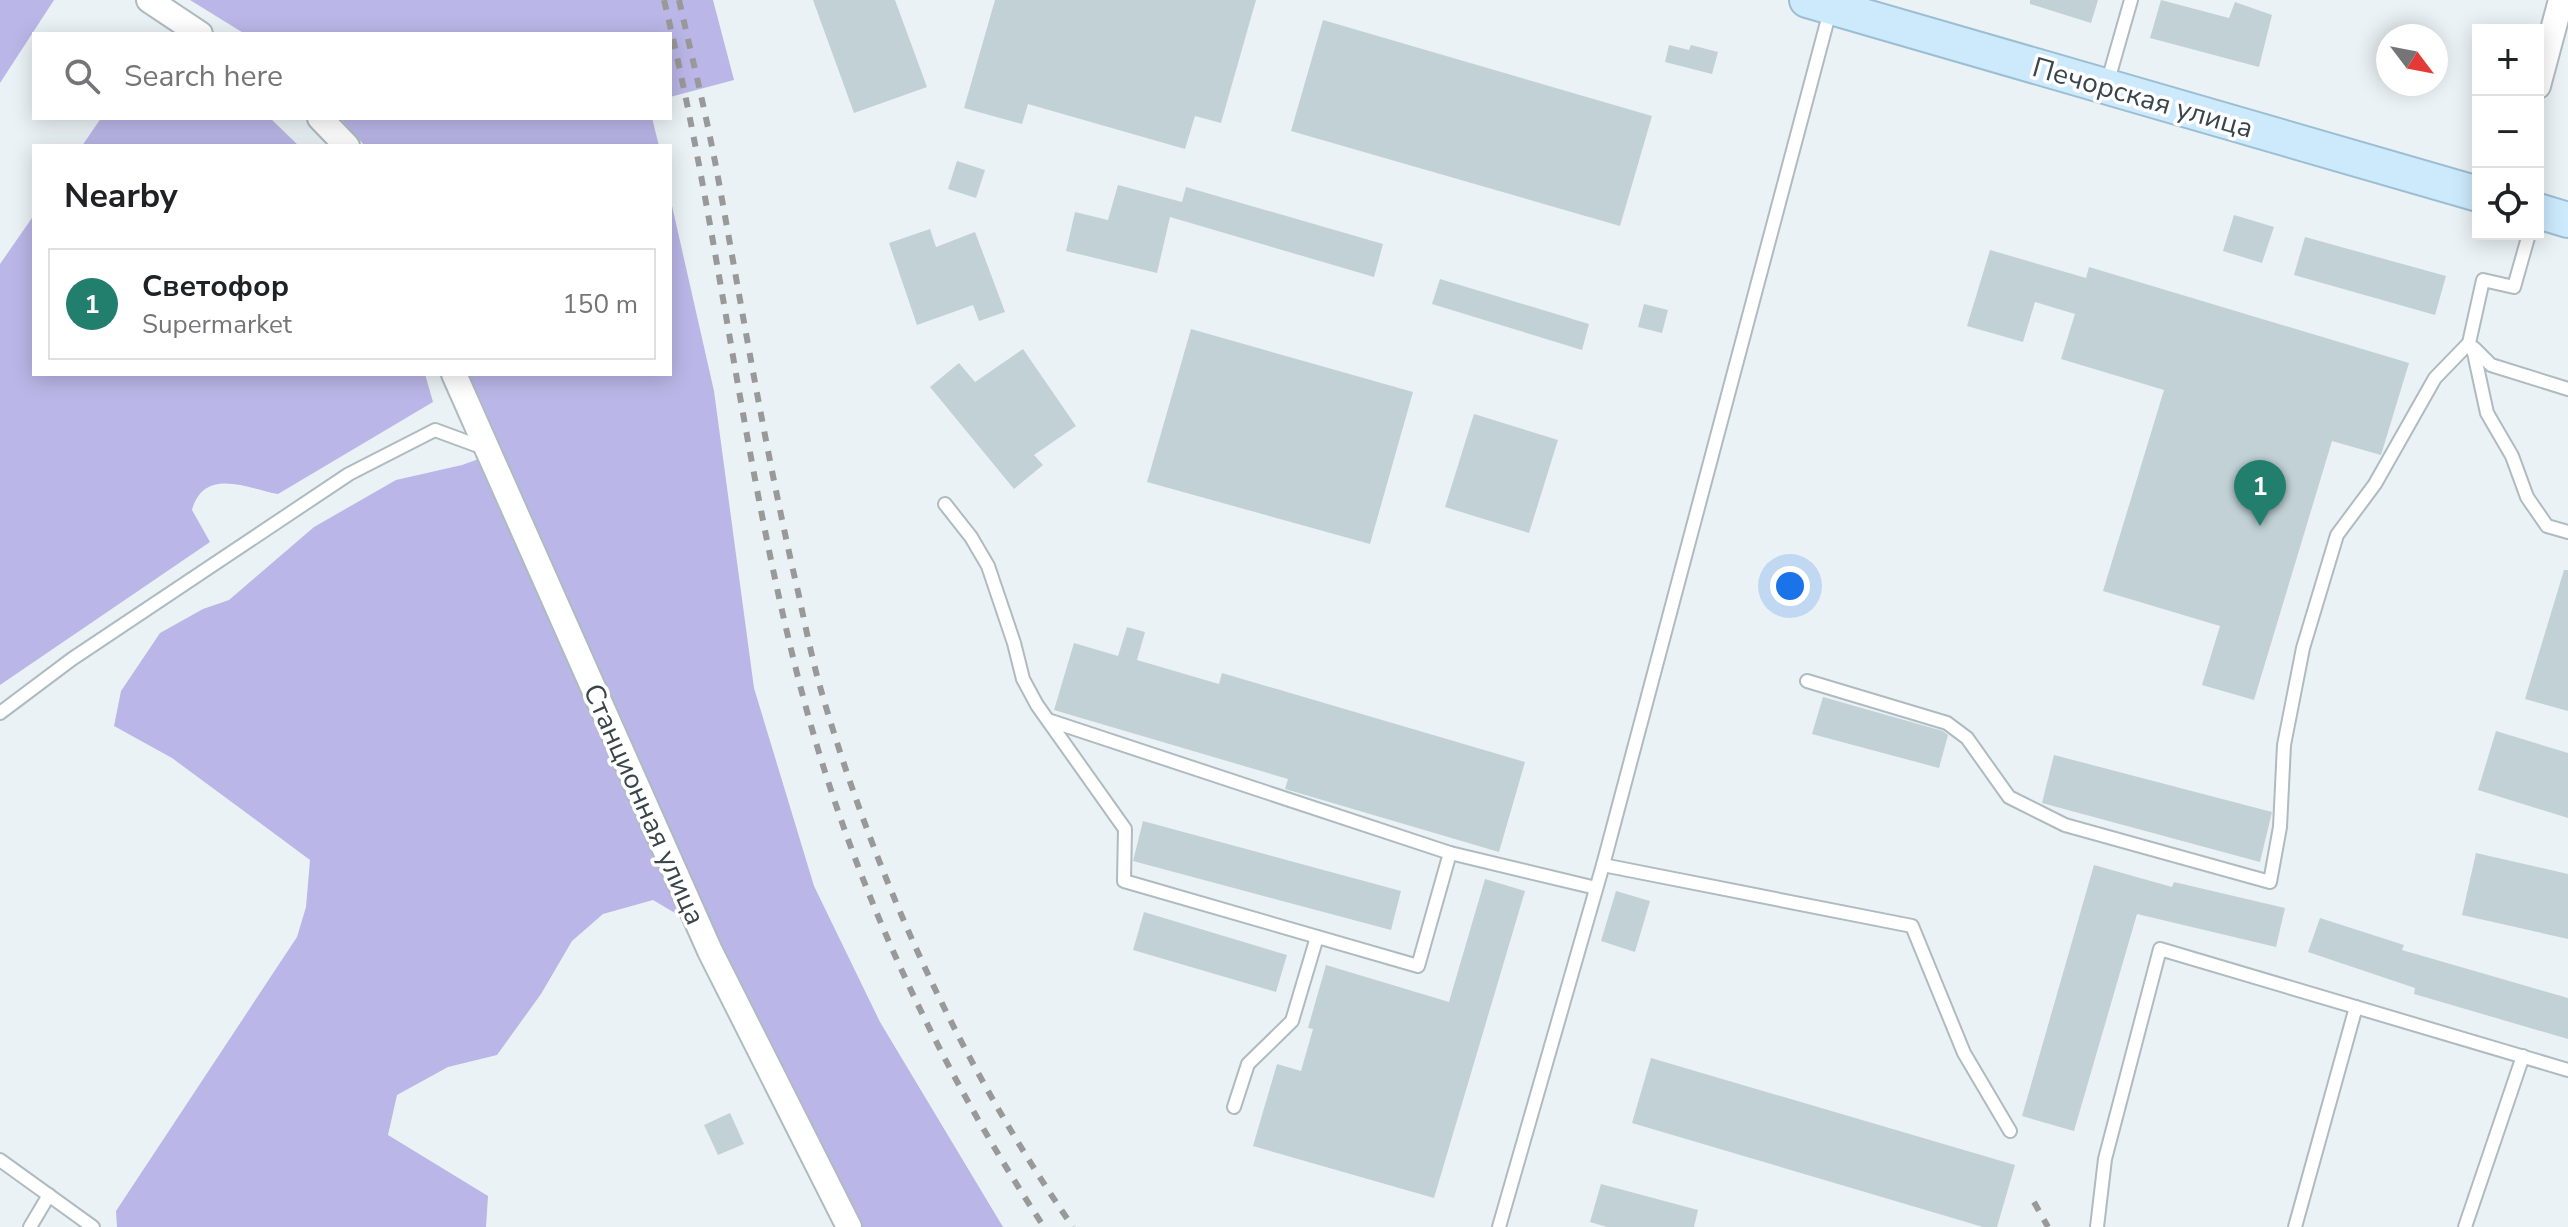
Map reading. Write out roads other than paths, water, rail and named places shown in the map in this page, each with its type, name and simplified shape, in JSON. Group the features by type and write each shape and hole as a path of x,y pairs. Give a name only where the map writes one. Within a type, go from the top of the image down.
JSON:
{"street":[{"path":"149,0 197,32"},
{"path":"2544,64 2561,0"},
{"name":"Печорская улица","path":"1819,4 2472,192"},
{"path":"322,120 345,144"},
{"path":"2544,213 2568,220"},
{"name":"Станционная улица","path":"455,376 710,951 849,1227"}],"lane":[{"path":"2106,87 2131,0"},
{"path":"1499,1227 1603,865 1819,4"},
{"path":"1807,681 1947,723 1967,738 2009,797 2065,825 2270,882 2280,827 2284,745 2303,648 2337,535 2375,484 2435,378 2469,343 2483,280 2514,287 2527,240"},
{"path":"2469,343 2491,365 2568,389"},
{"path":"2469,343 2487,413 2512,456 2527,497 2547,526 2568,532"},
{"path":"0,713 72,659 349,474 435,430 487,450"},
{"path":"945,504 971,537 988,566 1023,679 1037,705 1125,829 1124,881 1418,966 1450,853"},
{"path":"1051,721 1450,853 1596,888"},
{"path":"1603,865 1912,926 1964,1053 2010,1131"},
{"path":"1234,1107 1248,1064 1292,1021 1317,937"},
{"path":"2097,1227 2105,1159 2160,949 2568,1070"},
{"path":"2295,1227 2356,1007"},
{"path":"2465,1227 2523,1056"},
{"path":"0,1160 93,1227"},
{"path":"30,1227 49,1195"}],"railway":[{"path":"664,0 671,32"},
{"path":"679,0 713,150 787,543 816,672 845,767 897,905 927,972 995,1103 1073,1227"},
{"path":"672,36 700,172 762,518 780,604 821,760 871,900 901,968 968,1101 1044,1227"},
{"path":"2034,1202 2048,1227"}],"place":[{"name":"Светофор","path":"2260,526"}]}
